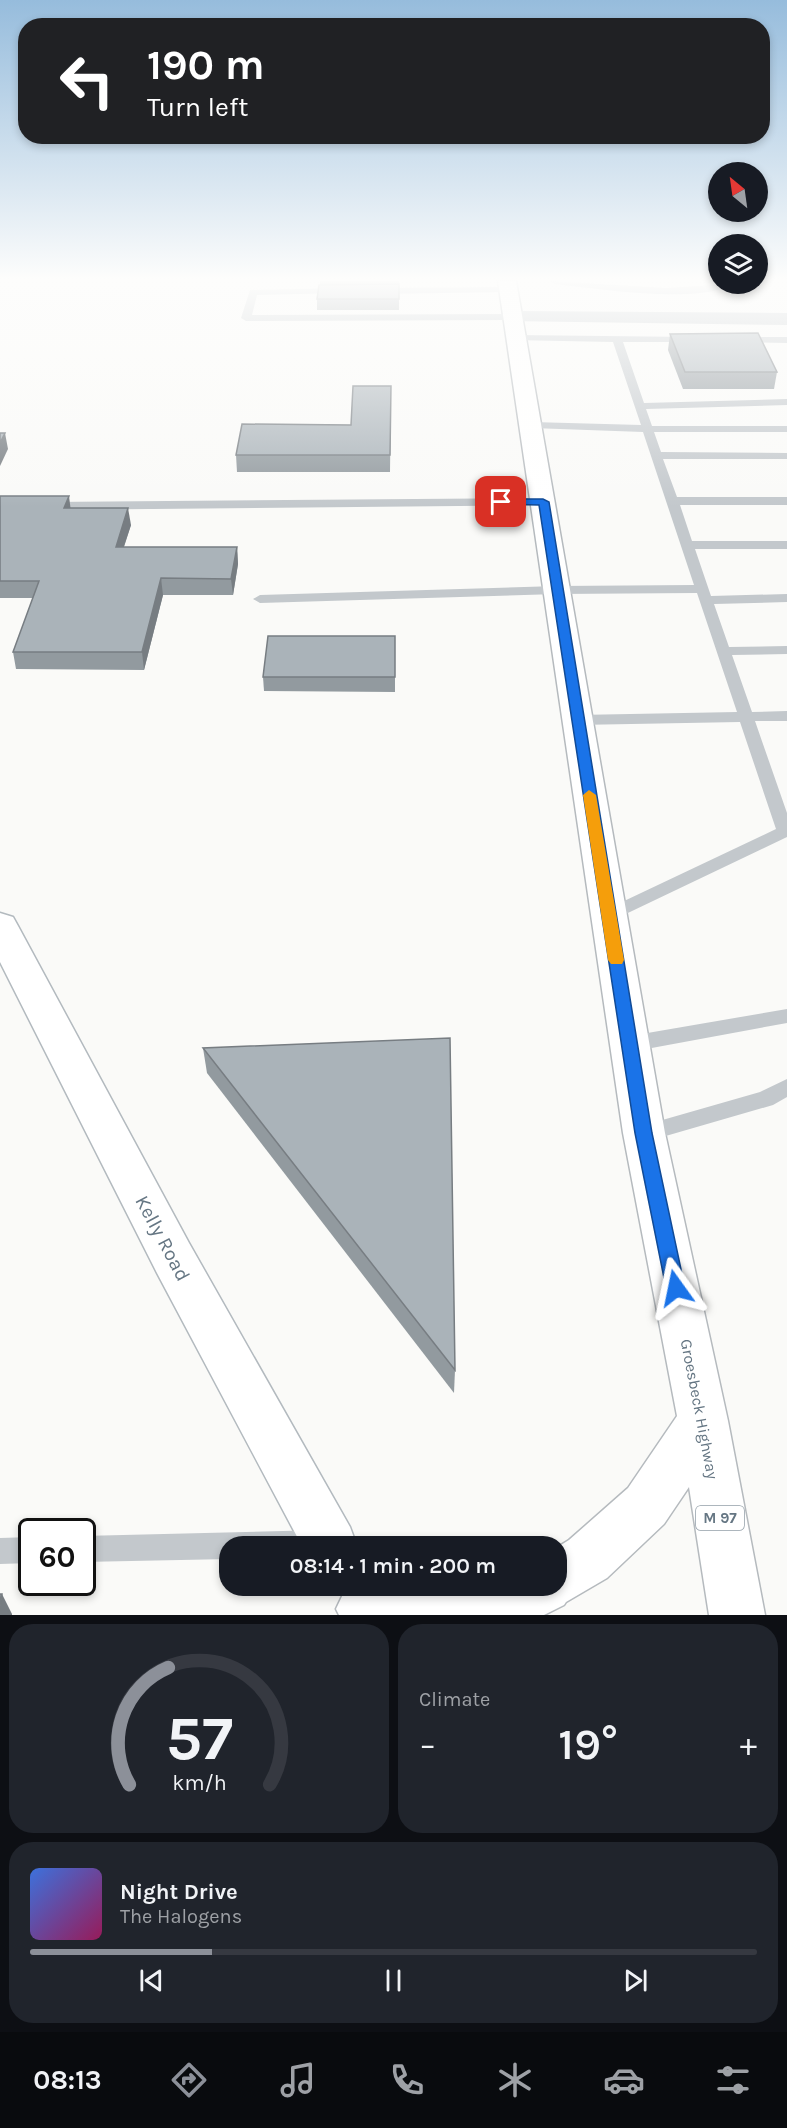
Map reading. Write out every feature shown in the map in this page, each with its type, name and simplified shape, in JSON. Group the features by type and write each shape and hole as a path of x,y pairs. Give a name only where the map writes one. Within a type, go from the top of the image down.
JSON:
{"main road":[{"name":"Groesbeck Highway","path":"520,356 644,1133 703,1421 737,1615"},
{"name":"Kelly Road","path":"0,926 173,1258 325,1536"},
{"path":"567,1571 588,1559 646,1506 703,1421"},
{"path":"386,1596 424,1612 482,1608 522,1596"}],"lane":[{"path":"609,916 786,831 622,356"},
{"path":"639,406 787,402"},
{"path":"532,425 649,429 787,429"},
{"path":"657,455 787,456"},
{"path":"673,501 787,501"},
{"path":"35,506 543,502"},
{"path":"687,545 787,545"},
{"path":"260,599 557,590 787,598"},
{"path":"724,651 787,650"},
{"path":"577,720 787,717"},
{"path":"630,1044 787,1016"},
{"path":"644,1133 766,1099 787,1087"},
{"path":"0,1551 18,1550"},
{"path":"96,1551 219,1565"}],"building":[{"path":"679,356 769,356 777,372 685,372"},
{"path":"353,386 391,386 390,455 236,455 242,424 351,425"},
{"path":"0,433 5,433 0,443"},
{"path":"0,496 69,496 64,508 128,508 116,547 237,547 231,579 161,578 142,652 13,652 39,581 0,581"},
{"path":"268,636 395,636 395,677 263,677"},
{"path":"450,1038 455,1370 203,1048"}],"slow traffic":[{"path":"589,795 616,960"}],"route":[{"path":"501,502 543,502 644,1133 676,1288"}]}
